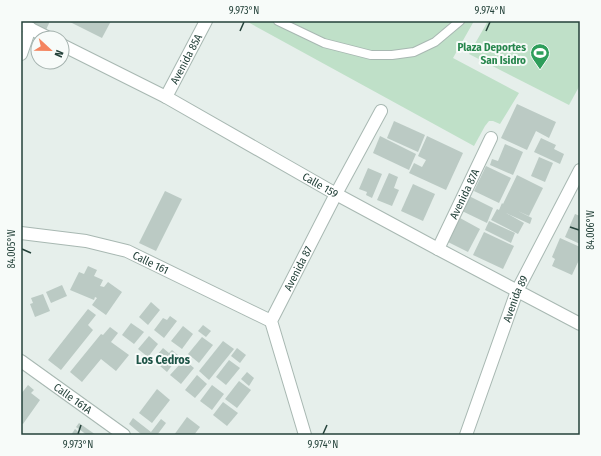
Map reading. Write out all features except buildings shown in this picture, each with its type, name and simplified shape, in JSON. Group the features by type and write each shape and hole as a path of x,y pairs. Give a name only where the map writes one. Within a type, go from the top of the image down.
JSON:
{"street":[{"name":"Avenida 85A","path":"166,97 206,21"},
{"path":"21,54 25,26"},
{"name":"Calle 159","path":"70,49 166,97 438,250 580,324"},
{"name":"Avenida 87","path":"271,321 380,111"},
{"name":"Avenida 87A","path":"438,250 491,138"},
{"name":"Avenida 89","path":"466,435 517,292 580,170"},
{"name":"Calle 161","path":"21,233 86,241 127,251 271,321"},
{"path":"271,321 305,435"},
{"name":"Calle 161A","path":"21,361 124,435"}],"lane":[{"path":"278,21 324,43 370,55 392,55 414,52 435,42 460,21"}],"green space":[{"path":"246,21 474,21 453,58 519,93 500,124 489,121 474,146"},
{"name":"Plaza Deportes San Isidro","path":"488,21 580,21 580,85 569,105 469,54"}],"place":[{"name":"Plaza Deportes San Isidro","path":"540,70"}],"district":[{"name":"Los Cedros","path":"163,360"}]}
